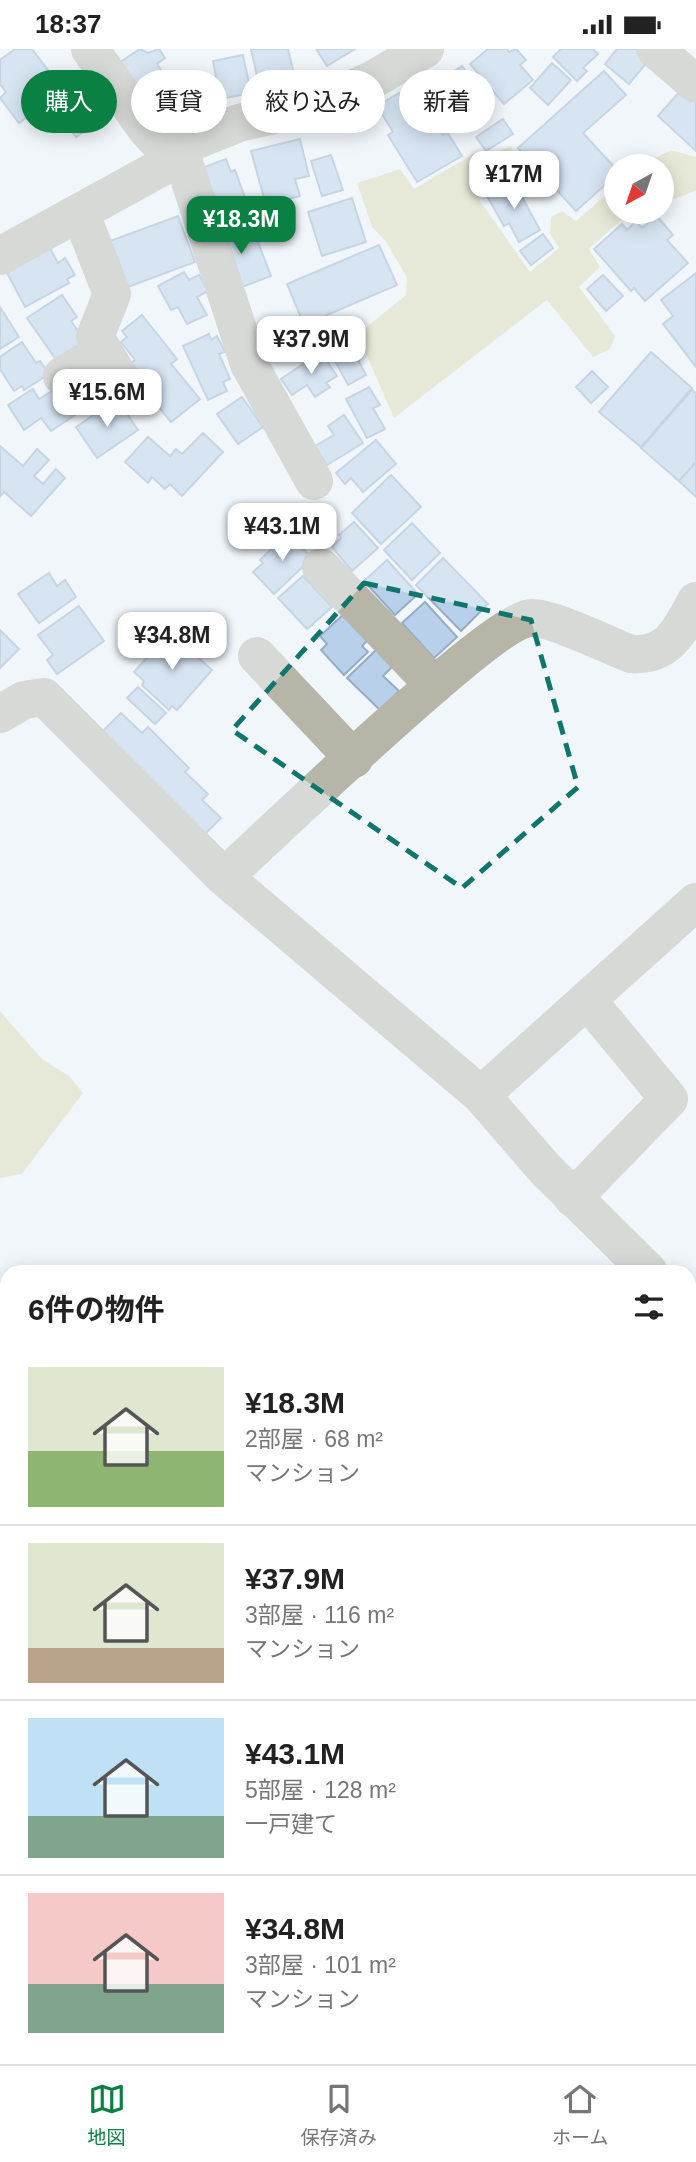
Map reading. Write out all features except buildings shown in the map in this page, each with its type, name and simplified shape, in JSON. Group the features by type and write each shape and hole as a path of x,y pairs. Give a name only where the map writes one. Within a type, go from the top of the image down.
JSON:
{"street":[{"path":"90,49 146,130 172,148 249,364 314,481"},
{"path":"0,257 162,167 172,148 239,123 317,106 374,79 425,49"},
{"path":"656,49 696,84"},
{"path":"62,376 111,364 95,337 113,294 79,212"},
{"path":"321,567 434,685"},
{"path":"224,877 434,685 516,622 541,619 631,655 643,655 668,646 694,614"},
{"path":"257,656 354,759"},
{"path":"0,714 24,700 44,697 224,877 481,1095 573,1198 642,1265"},
{"path":"481,1095 696,902"},
{"path":"573,1198 669,1099 588,1001"}],"highlighted area":[{"path":"364,583 531,620 578,787 462,888 232,730"}],"shaded area":[{"path":"511,146 516,164 508,176 478,198 530,272 559,248 550,233 551,217 562,211 576,221 604,196 604,224 617,224 589,249 600,267 579,287 615,336 610,349 593,357 547,300 394,418 363,347 363,330 406,295 407,278 386,241 372,227 357,183 400,169 414,189 475,153 487,157"},
{"path":"671,150 696,157 696,191 674,199 674,154 663,154"},
{"path":"0,1011 42,1059 69,1076 83,1093 22,1174 0,1178"}]}
